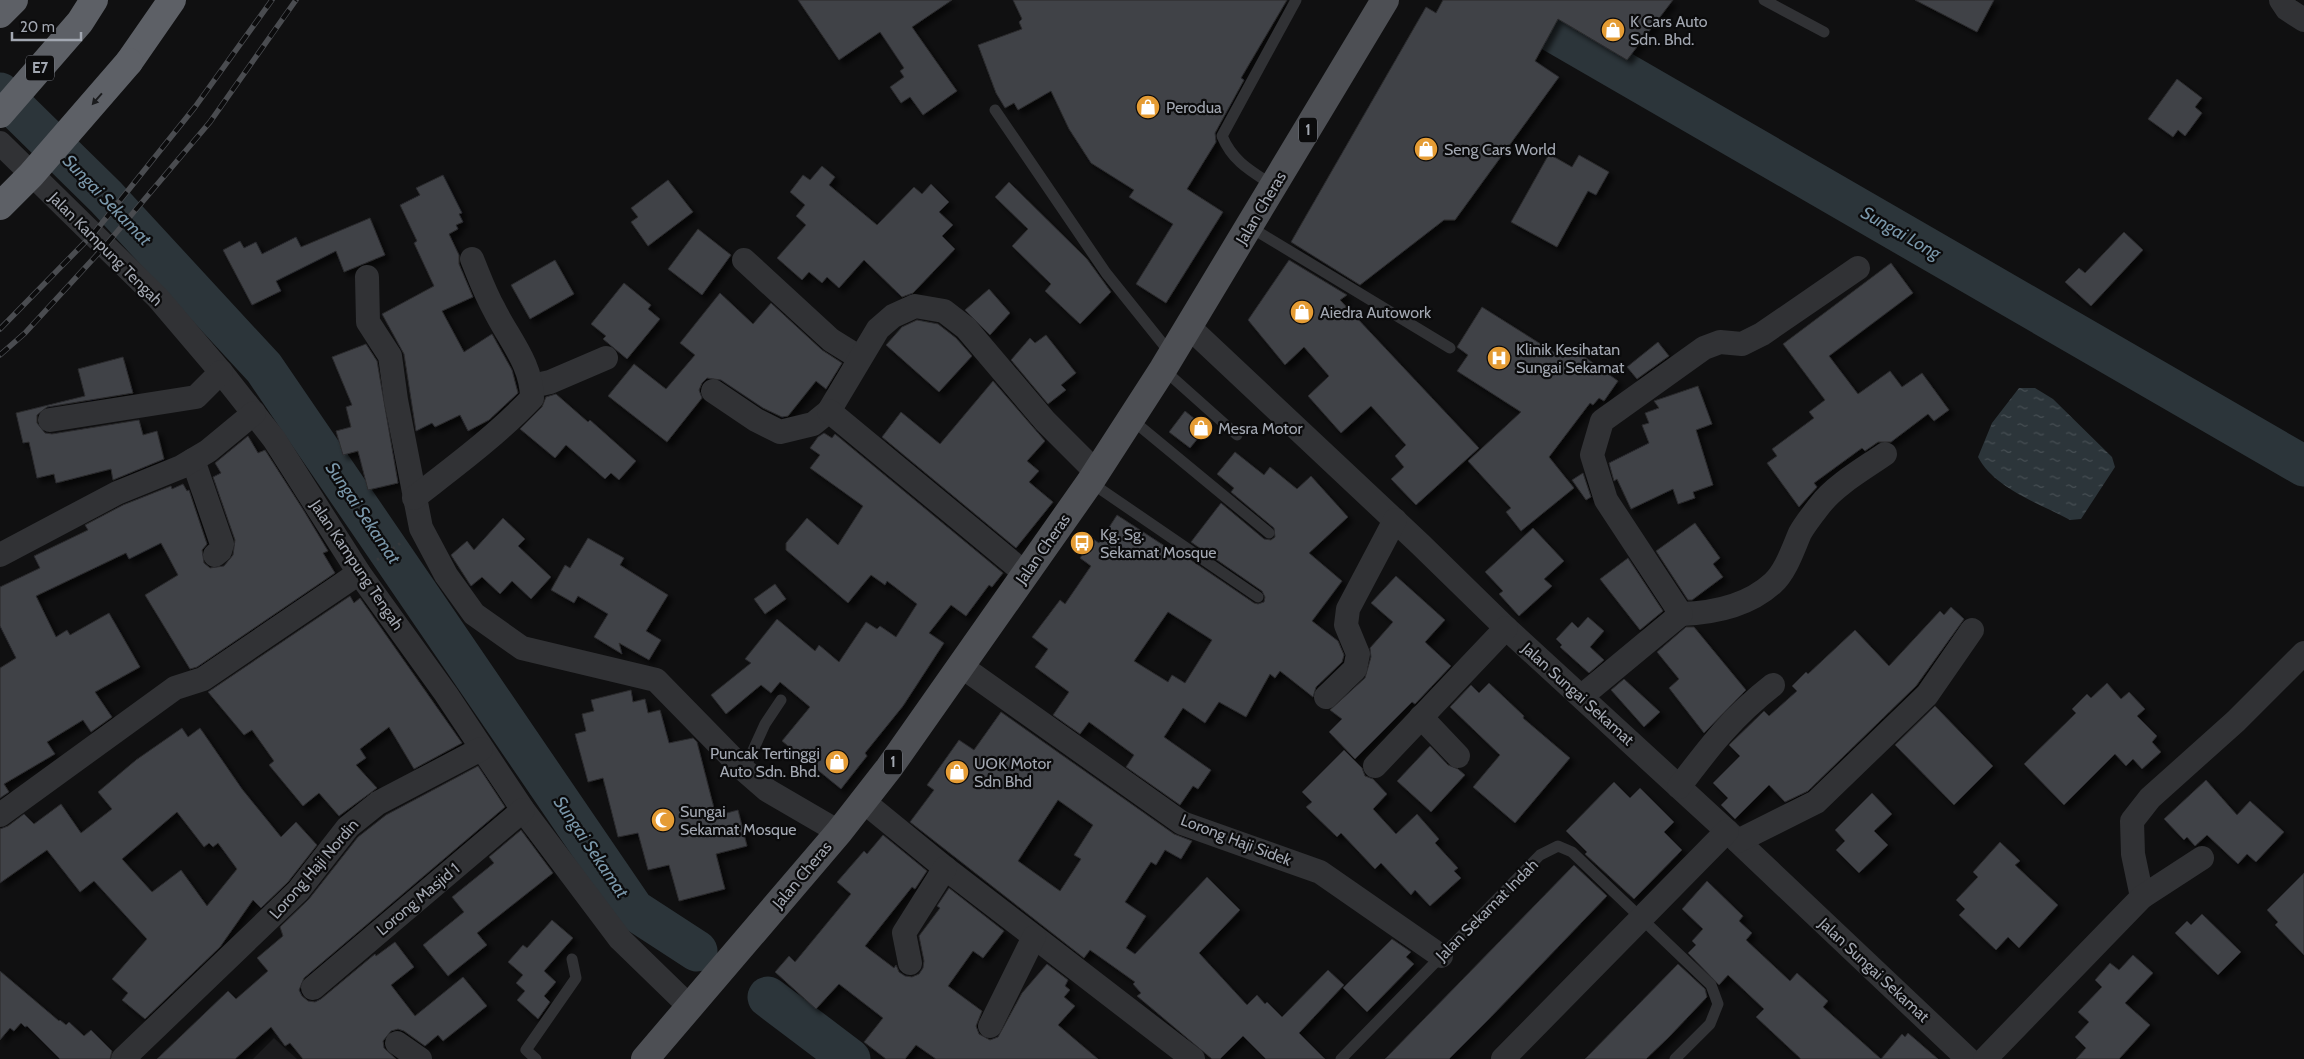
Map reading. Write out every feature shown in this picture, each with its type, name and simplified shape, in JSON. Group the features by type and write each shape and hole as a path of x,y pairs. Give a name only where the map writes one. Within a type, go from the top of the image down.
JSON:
{"highway":[{"path":"0,14 14,0"},
{"path":"0,206 31,175 128,62 172,0"},
{"name":"E7","path":"0,114 87,11"}],"main road":[{"name":"Jalan Cheras","path":"645,1059 839,832 1026,574 1093,477 1168,362 1275,187 1385,0"}],"street":[{"path":"2281,0 2287,9 2304,20"},
{"name":"Jalan Kampung Tengah","path":"0,143 158,298 221,372 274,439 359,574 446,694 523,810 620,939 690,1006"},
{"path":"414,498 508,423 532,398 532,386 528,369 493,308 472,259"},
{"path":"744,260 831,340 860,358"},
{"path":"1681,614 1606,500 1592,455 1602,421 1704,348 1720,342 1742,344 1762,334 1858,268"},
{"path":"366,277 368,322 390,356 396,400 421,528 446,575 474,614 522,648 656,680 744,770 767,790 839,832"},
{"path":"713,392 756,420 780,432 813,424 829,411 878,329 893,316 915,306 944,311 966,328 1093,477"},
{"name":"Jalan Sungai Sekamat","path":"1189,327 1395,520 1506,628 1582,696 1968,1059"},
{"path":"532,386 550,382 606,358"},
{"path":"50,420 196,397 221,372"},
{"path":"829,411 1026,574"},
{"path":"0,555 117,493 181,468 254,414"},
{"path":"1582,696 1681,614 1709,613 1741,603 1773,583 1790,557 1801,531 1821,503 1858,472 1886,454"},
{"path":"192,460 222,544 220,550 215,555"},
{"path":"1326,696 1355,669 1358,654 1346,625 1348,609 1395,520"},
{"path":"0,815 175,688 203,679 359,574"},
{"path":"1375,766 1506,628"},
{"path":"1503,1059 1643,919 1732,836 1816,802 1826,794 1850,768 1927,695 1972,630"},
{"path":"2142,897 2133,854 2132,821 2150,798 2236,721 2304,653"},
{"name":"Lorong Haji Sidek","path":"961,666 1182,823 1320,872 1441,956"},
{"path":"1679,787 1723,730 1745,707 1773,685"},
{"path":"1421,717 1458,756"},
{"name":"Lorong Haji Nordin","path":"123,1059 298,891 348,827 378,803 481,748"},
{"path":"863,801 945,868 1193,1059"},
{"name":"Lorong Masjid 1","path":"313,988 523,810"},
{"path":"1985,1059 2142,897 2202,858"},
{"path":"910,963 904,933 945,868"},
{"path":"990,1026 1034,936"},
{"path":"397,1043 420,1059"}],"lane":[{"path":"1275,187 1249,170 1230,153 1222,136 1296,0"},
{"path":"1764,0 1824,32"},
{"path":"995,110 1168,362 1237,435"},
{"path":"1250,227 1450,348"},
{"path":"1131,419 1269,534"},
{"path":"1093,477 1258,597"},
{"path":"744,770 765,724 781,700"},
{"name":"Jalan Sekamat Indah","path":"1341,1059 1540,856 1558,846 1572,852 1711,984 1718,1004 1710,1024 1675,1059"},
{"path":"536,1059 526,1050 576,978 572,959"}],"path":[{"path":"359,574 421,528"}],"shaded area":[{"path":"274,1038 297,1059 253,1059"}],"water":[{"path":"2019,388 2035,388 2053,399 2112,457 2115,467 2081,519 2070,520 2006,487 1995,478 1978,457 1992,423"}],"building":[{"path":"798,0 952,0 912,27 957,91 923,115 910,97 901,103 890,87 904,77 900,71 904,68 880,32 839,60"},
{"name":"Perodua","path":"1013,0 1287,0 1241,78 1244,80 1215,133 1216,142 1187,189 1223,212 1166,303 1136,284 1173,224 1129,197 1134,190 1091,163 1069,129 1051,91 1018,110 1014,103 1005,108 996,93 978,45 1022,29 1019,22 1022,19"},
{"name":"Seng Cars World","path":"1443,0 1673,0 1627,60 1558,19 1535,61 1559,77 1455,220 1444,220 1360,285 1291,242 1426,7 1436,13"},
{"path":"1915,0 1994,0 1977,32"},
{"path":"2177,79 2202,98 2195,107 2202,113 2185,136 2178,130 2173,137 2148,119"},
{"path":"1549,154 1572,167 1579,155 1609,172 1596,195 1588,191 1557,247 1511,222"},
{"path":"822,166 835,177 829,185 877,225 914,187 922,194 931,184 949,202 939,212 953,225 942,236 955,249 913,293 902,297 864,260 839,288 827,277 822,283 809,272 802,280 777,258 806,225 796,216 805,205 790,192 803,175 810,180"},
{"path":"443,175 462,213 459,214 463,222 456,225 458,229 449,234 459,255 459,264 473,297 442,311 464,352 492,334 512,370 518,393 489,420 468,431 460,415 435,427 432,423 416,431 404,354 382,314 434,286 414,243 417,241 400,205 420,195 416,188"},
{"path":"668,180 693,212 648,246 631,222 638,217 631,208"},
{"path":"1009,182 1087,259 1111,292 1080,324 1045,291 1051,284 1012,246 1028,229 995,197"},
{"path":"370,218 385,255 344,272 336,251 276,281 281,291 252,305 223,250 240,241 244,248 256,242 262,254 296,237 301,247"},
{"path":"698,229 731,255 702,295 668,269"},
{"path":"2124,232 2143,250 2091,306 2065,282 2079,268 2085,273"},
{"path":"555,260 574,294 530,319 511,285"},
{"path":"1289,260 1347,295 1340,300 1479,448 1416,505 1391,479 1404,467 1395,456 1406,445 1371,406 1341,433 1308,396 1329,376 1304,347 1285,365 1248,320"},
{"path":"1891,263 1913,293 1829,356 1858,394 1890,371 1902,387 1922,373 1949,410 1934,421 1928,414 1891,442 1878,442 1865,451 1862,448 1814,483 1817,487 1799,507 1767,463 1777,456 1772,449 1814,418 1809,412 1825,400 1783,344"},
{"path":"624,283 651,305 648,309 660,319 627,359 603,339 606,336 591,324"},
{"path":"989,289 1010,313 990,335 965,310"},
{"path":"720,293 753,324 771,303 822,350 842,363 826,389 816,381 788,416 782,417 763,408 721,380 707,378 699,390 702,398 667,442 608,396 634,364 666,389 695,355 680,343"},
{"path":"1482,307 1563,358 1571,347 1618,381 1604,401 1599,398 1593,405 1590,403 1549,457 1574,488 1521,531 1506,512 1511,508 1468,461 1521,412 1457,371 1468,355 1457,347"},
{"path":"917,320 938,324 956,338 972,356 939,392 886,345 902,327"},
{"path":"1046,335 1076,373 1061,385 1066,390 1048,404 1011,360 1030,338 1035,343"},
{"path":"1658,342 1669,356 1637,379 1627,367"},
{"path":"366,344 377,361 398,483 368,490 358,451 343,455 336,431 351,427 346,407 352,405 332,357"},
{"path":"123,357 133,393 47,407 37,415 37,423 45,433 52,434 139,420 143,435 157,431 164,459 113,480 111,469 56,483 54,474 37,478 29,442 23,443 16,413 85,396 78,369"},
{"path":"993,381 1045,441 1027,461 1039,471 1029,482 1053,502 1016,548 882,437 901,412 940,444"},
{"path":"1698,386 1712,424 1696,430 1713,485 1693,492 1695,498 1678,504 1673,489 1631,509 1617,479 1614,481 1609,463 1649,443 1642,425 1649,423 1645,413 1659,408 1654,401"},
{"path":"556,394 588,422 590,420 636,461 619,480 611,473 605,479 566,445 555,458 520,429 542,407 546,397"},
{"path":"1185,411 1206,428 1190,448 1169,432"},
{"path":"824,433 832,438 835,434 1003,573 992,587 989,585 966,616 951,605 929,633 944,643 903,706 865,753 867,756 841,789 782,741 810,707 780,682 771,693 761,685 726,714 711,695 751,663 745,659 777,619 815,651 819,645 839,662 866,622 877,629 880,626 896,637 917,604 887,581 885,585 871,575 848,603 786,550 786,543 807,518 838,545 863,506 810,468 820,455 810,448 818,437"},
{"path":"248,436 258,453 265,450 304,511 328,551 323,553 335,573 197,667 190,669 145,595 178,575 161,543 129,559 126,553 36,596 56,637 67,630 70,635 109,613 140,667 95,692 112,717 91,732 83,720 47,742 55,754 4,784 9,792 0,798 0,668 16,658 0,626 0,587 40,568 34,556 88,530 85,525 123,505 171,486 172,489 183,484 187,491 189,490 207,544 202,550 204,563 210,568 224,566 233,555 235,540 213,477 221,473 215,463"},
{"path":"1235,452 1264,475 1270,467 1297,489 1311,476 1348,517 1309,553 1342,581 1312,621 1338,641 1344,655 1342,662 1316,687 1313,697 1280,671 1275,678 1270,674 1246,717 1219,702 1205,723 1183,708 1164,737 1211,770 1198,789 1193,786 1180,805 1126,767 1134,755 1089,722 1080,734 1053,715 1069,692 1035,667 1048,649 1032,637 1060,600 1065,604 1091,566 1080,558 1093,539 1099,543 1117,515 1180,556 1182,554 1254,603 1264,602 1265,597 1262,591 1191,542 1221,503 1264,539 1271,540 1275,537 1274,528 1231,492 1234,488 1217,474","holes":["1168,612 1212,640 1185,683 1172,675 1168,682 1134,661"]},
{"path":"1583,473 1591,497 1586,500 1572,480"},
{"path":"503,518 525,539 518,546 551,577 531,599 512,581 500,594 482,577 471,586 451,555 467,541 474,550"},
{"path":"1695,523 1720,558 1713,564 1723,577 1692,600 1688,600 1656,551"},
{"path":"1533,528 1564,561 1544,579 1552,586 1519,616 1499,594 1503,591 1485,572"},
{"path":"588,538 624,558 620,565 668,595 646,631 661,640 649,660 619,643 622,654 594,637 608,614 578,596 574,603 551,590 565,565 570,568"},
{"path":"1628,558 1663,611 1640,630 1600,579"},
{"path":"1396,576 1445,620 1425,642 1451,666 1415,704 1412,702 1355,759 1329,732 1342,719 1330,710 1365,678 1371,657 1370,648 1393,622 1371,603"},
{"path":"775,584 786,599 765,614 754,599"},
{"path":"350,596 354,603 360,598 462,743 414,769 389,727 360,749 366,758 356,765 377,788 339,816 319,793 303,806 269,765 274,761 252,730 244,735 208,692"},
{"path":"1951,607 1964,619 1916,686 1808,791 1785,802 1769,785 1735,819 1721,805 1728,798 1713,783 1740,756 1729,745 1764,711 1769,716 1797,691 1792,686 1806,672 1808,674 1855,630 1889,666 1940,611 1944,615"},
{"path":"1588,617 1604,631 1590,647 1604,660 1589,673 1560,647 1562,645 1556,639 1572,622 1578,628"},
{"path":"1686,627 1694,627 1746,690 1704,733 1669,688 1679,679 1657,652"},
{"path":"1624,679 1660,712 1644,727 1611,690"},
{"path":"1489,683 1524,716 1523,718 1570,758 1515,823 1473,787 1500,755 1450,707 1471,685 1479,693"},
{"path":"2107,683 2121,699 2129,692 2145,709 2137,716 2157,736 2152,742 2161,752 2142,769 2133,759 2126,766 2115,754 2064,805 2024,764 2076,713 2072,709 2087,694 2091,698"},
{"path":"631,690 633,702 645,699 648,713 660,710 669,743 693,738 697,742 716,816 738,810 747,846 716,854 725,889 679,901 669,865 648,870 638,833 618,837 603,778 588,782 575,734 586,731 582,714 594,711 591,700"},
{"path":"1935,706 1993,766 1954,805 1895,745"},
{"path":"1001,712 1174,834 1192,841 1181,859 1165,850 1156,865 1151,862 1125,902 1146,916 1126,948 1135,954 1207,877 1240,910 1199,953 1247,1005 1257,995 1282,1017 1328,970 1344,985 1299,1033 1325,1059 1266,1059 1243,1036 1220,1059 1212,1059 1137,996 1141,993 1133,984 1135,982 1090,950 1084,958 910,822 934,790 927,785 959,740 974,750","holes":["1058,800 1093,825 1074,855 1081,859 1060,891 1018,861"]},
{"path":"182,728 188,737 200,728 242,789 281,837 296,822 317,845 288,882 261,908 253,900 220,947 145,1019 122,1000 128,993 112,979 147,939 94,881 80,892 47,850 0,883 0,829 8,826 24,814 34,824 61,804 81,833 112,809 98,792 136,760","holes":["177,812 204,847 209,843 213,847 218,843 237,869 207,906 181,870 152,892 122,859"]},
{"path":"1430,746 1448,765 1458,769 1465,775 1431,812 1397,781"},
{"path":"1344,750 1362,768 1365,776 1373,779 1387,794 1373,809 1396,834 1417,814 1439,839 1435,843 1458,868 1454,871 1461,878 1430,906 1415,890 1411,895 1381,863 1375,869 1341,833 1337,837 1306,807 1312,802 1302,792"},
{"path":"478,766 505,807 304,978 299,990 308,1001 315,1002 321,999 375,954 376,956 395,942 414,967 391,985 415,1016 463,977 487,1006 443,1041 438,1035 425,1046 404,1031 398,1029 391,1031 383,1041 384,1048 396,1059 303,1059 290,1043 285,1046 271,1027 235,1059 157,1059 228,991 236,999 268,971 257,958 283,936 280,927 309,899 358,837 386,815"},
{"path":"2206,780 2237,815 2250,801 2284,832 2256,862 2247,854 2238,864 2207,835 2195,846 2187,837 2184,840 2164,819"},
{"path":"1614,782 1630,798 1640,788 1674,822 1664,832 1682,850 1634,899 1585,854 1587,852 1566,831"},
{"path":"1872,793 1892,814 1874,831 1888,845 1859,873 1836,850 1845,841 1835,830"},
{"path":"521,830 553,873 477,933 487,945 448,976 423,945 464,912 452,897 494,863 489,857"},
{"path":"883,835 927,871 915,889 912,887 865,946 894,968 896,965 899,972 905,976 912,977 919,974 923,968 924,961 919,936 940,908 937,906 949,888 1004,931 983,958 973,951 948,986 982,1011 976,1026 979,1034 990,1040 998,1037 1022,993 1047,964 1068,980 1065,986 1070,990 1064,997 1075,1006 1058,1025 1098,1059 936,1059 916,1045 905,1059 886,1059 864,1042 883,1018 839,984 816,1009 775,972 789,956 795,962 851,894 837,882 864,851 867,854"},
{"path":"2000,842 2020,861 2015,865 2058,905 2019,948 2008,937 1996,950 1959,915 1965,909 1956,900 1978,877 1973,872"},
{"path":"1574,865 1607,896 1489,1019 1449,1059 1385,1059"},
{"path":"2304,873 2304,955 2275,925 2278,922 2267,910"},
{"path":"1707,881 1743,916 1739,921 1752,933 1746,940 1790,981 1797,973 1828,1001 1823,1007 1881,1059 1801,1059 1756,1017 1764,1009 1728,975 1719,985 1688,953 1696,945 1692,941 1703,929 1682,909"},
{"path":"2202,914 2241,952 2218,975 2175,933 2187,921 2191,925"},
{"path":"552,920 573,938 544,971 556,982 544,996 550,1002 538,1019 517,1000 525,991 516,983 523,975 508,962 523,945 527,948"},
{"path":"1392,939 1411,952 1406,957 1414,964 1367,1012 1343,988"},
{"path":"2133,955 2153,973 2125,1003 2150,1025 2119,1059 2076,1059 2086,1048 2075,1037 2089,1022 2078,1012 2102,987 2095,980 2110,963 2119,970"},
{"path":"1678,964 1705,989 1707,997 1669,1037 1646,1059 1585,1059"},
{"path":"0,971 59,1021 66,1025 69,1022 84,1036 91,1030 112,1051 110,1059 60,1059 27,1026 25,1027 21,1023 14,1031 10,1028 0,1040"},
{"path":"1908,1033 1938,1059 1881,1059 1902,1034 1905,1037"}],"waterway":[{"name":"Sungai Long","path":"1498,0 2304,466"},
{"name":"Sungai Sekamat","path":"0,93 106,197 264,368 634,910 697,951"},
{"name":"Sungai Sekamat","path":"768,997 850,1059"}],"railway":[{"path":"0,329 94,233 195,107 272,0"},
{"path":"0,355 25,333 105,246 210,122 296,0"}],"place":[{"name":"K Cars Auto Sdn. Bhd.","path":"1613,30"},
{"name":"Perodua","path":"1148,107"},
{"name":"Seng Cars World","path":"1426,149"},
{"name":"Aiedra Autowork","path":"1302,312"},
{"name":"Klinik Kesihatan Sungai Sekamat","path":"1499,358"},
{"name":"Mesra Motor","path":"1201,428"},
{"name":"Kg. Sg. Sekamat Mosque","path":"1082,543"},
{"name":"Puncak Tertinggi Auto Sdn. Bhd.","path":"837,762"},
{"name":"UOK Motor Sdn Bhd","path":"957,772"},
{"name":"Sungai Sekamat Mosque","path":"663,820"}]}
